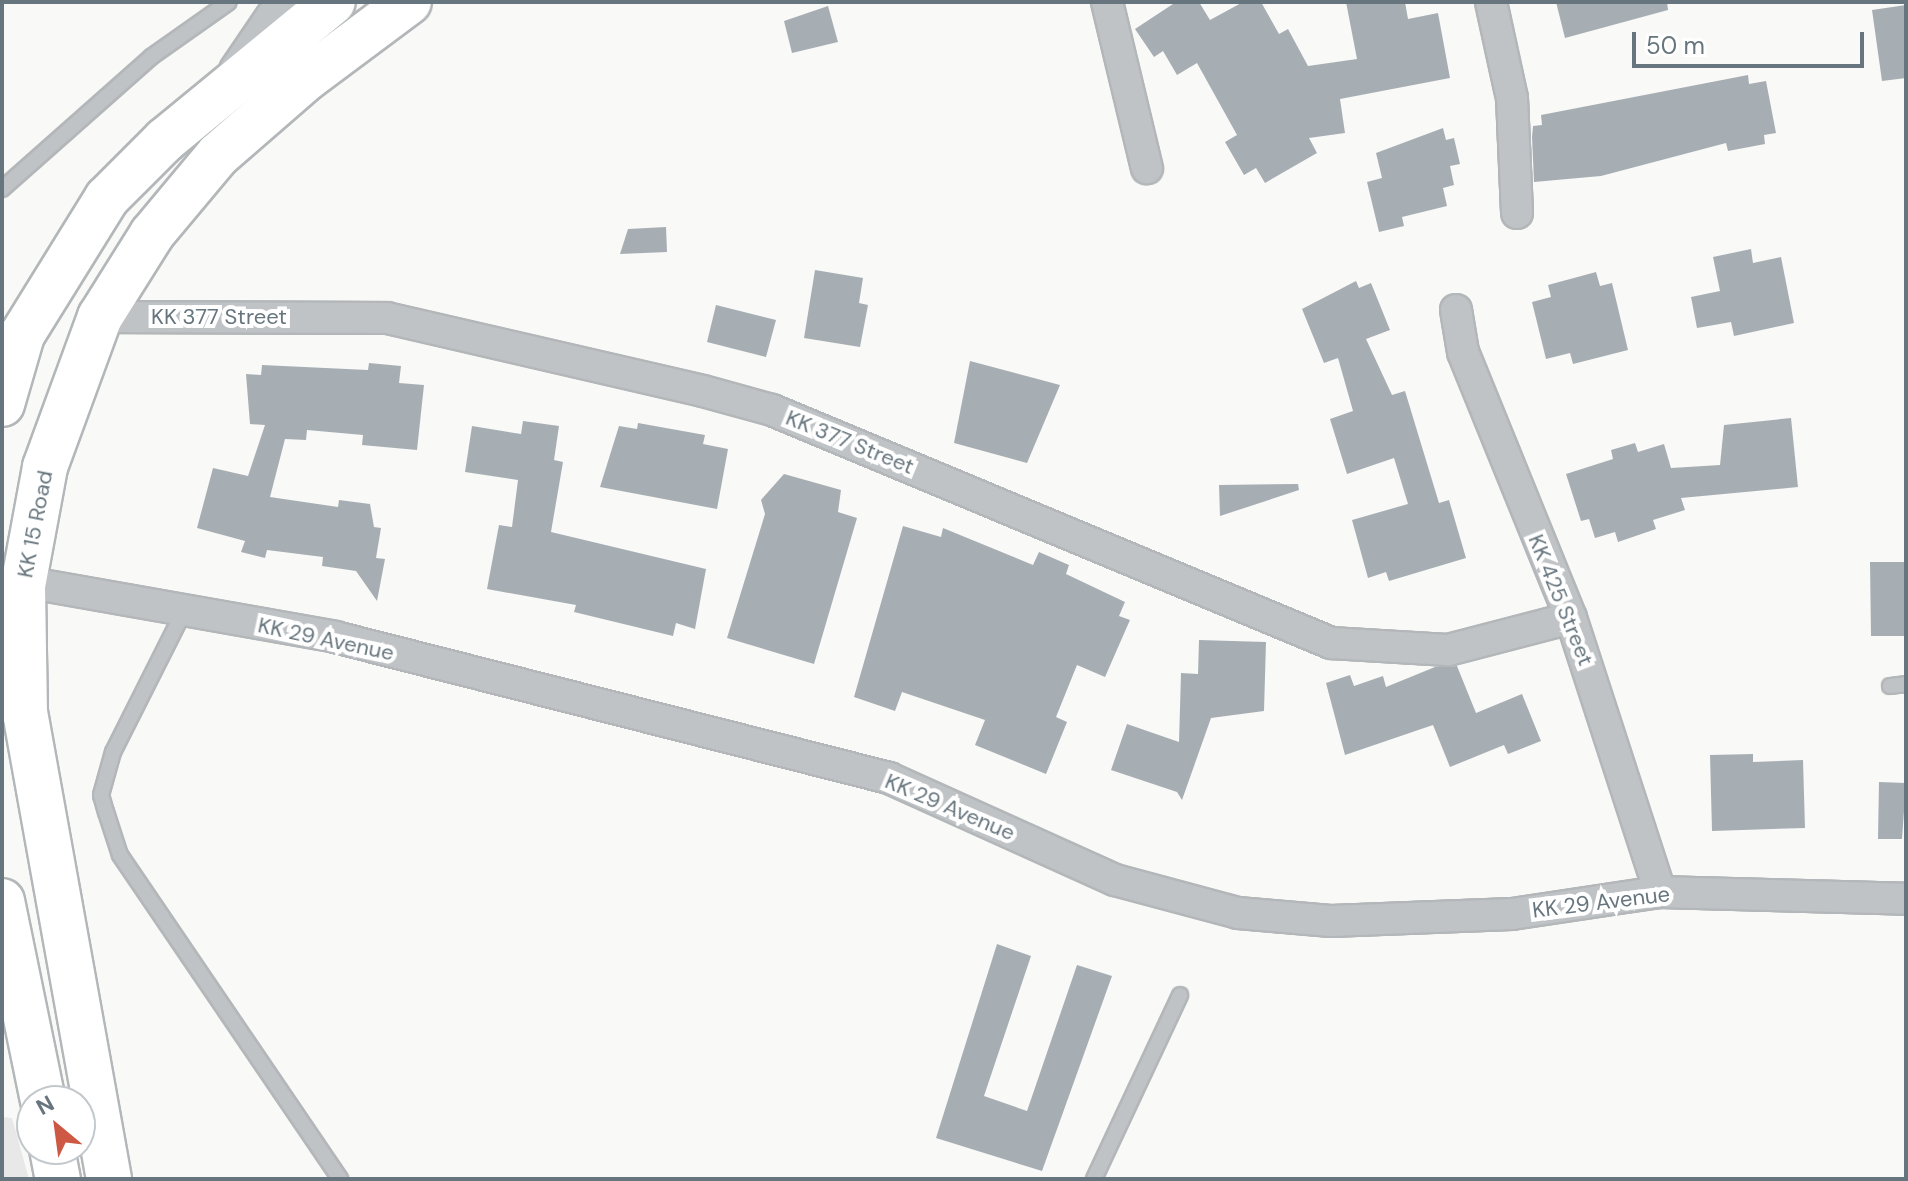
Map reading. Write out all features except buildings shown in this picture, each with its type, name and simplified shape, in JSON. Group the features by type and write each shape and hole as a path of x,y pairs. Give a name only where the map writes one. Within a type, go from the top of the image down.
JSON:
{"highway":[{"path":"2,404 22,335 65,257 107,198 217,95 333,2"},
{"name":"KK 15 Road","path":"109,1179 31,760 12,582 45,467 100,317 152,234 218,155 307,78 409,2"},
{"path":"2,901 40,1085"}],"street":[{"path":"217,95 281,2"},
{"path":"1107,2 1147,168"},
{"path":"1491,2 1512,98 1517,213"},
{"name":"KK 425 Street","path":"1456,310 1463,352 1501,454 1571,618 1660,892"},
{"name":"KK 377 Street","path":"100,317 387,318 703,391 787,416 1331,643 1448,650 1571,618"},
{"name":"KK 29 Avenue","path":"12,582 335,637 889,778 1115,880 1238,913 1331,921 1512,914 1660,892 1906,899"}],"lane":[{"path":"2,189 151,57 229,2"},
{"path":"184,611 113,752 101,795 120,855 340,1179"},
{"path":"1890,686 1906,684"},
{"path":"1094,1179 1180,995"}],"shaded area":[{"path":"2,1117 12,1118 16,1132 16,1165 25,1165 29,1179 2,1179"}]}
